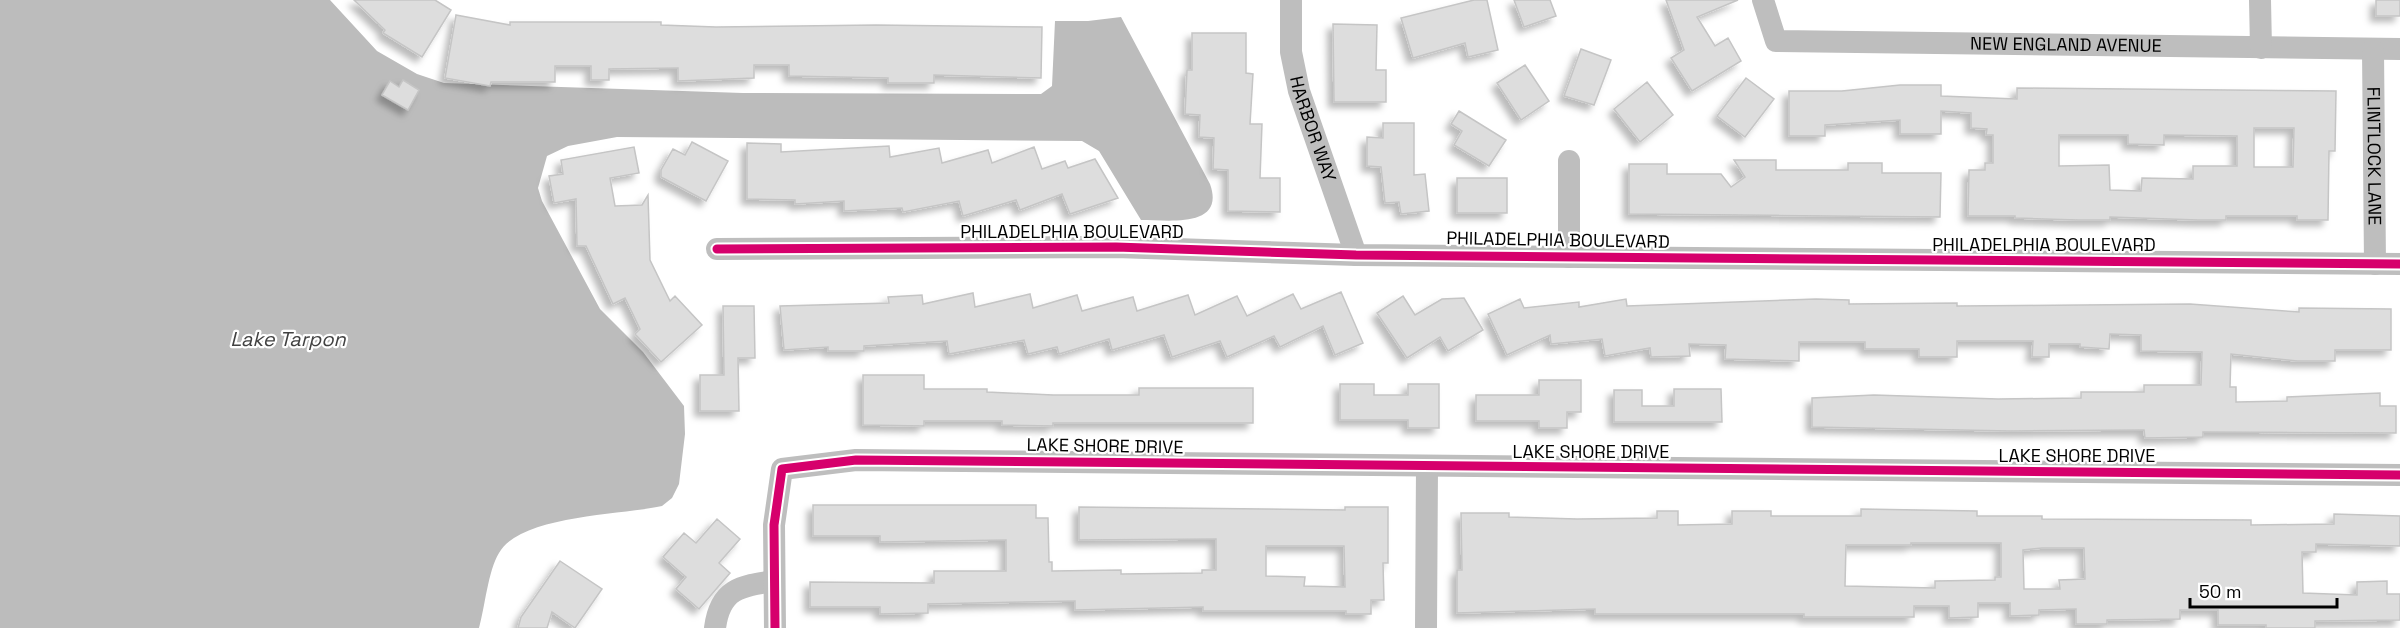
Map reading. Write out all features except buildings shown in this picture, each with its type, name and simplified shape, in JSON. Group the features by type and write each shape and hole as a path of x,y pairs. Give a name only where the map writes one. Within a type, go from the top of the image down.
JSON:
{"street":[{"name":"HARBOR WAY","path":"1291,0 1291,52 1299,91 1356,255"},
{"name":"NEW ENGLAND AVENUE","path":"1763,0 1776,41 2400,49"},
{"path":"2260,0 2261,48"},
{"name":"FLINTLOCK LANE","path":"2373,50 2375,264"},
{"path":"1569,161 1569,257"},
{"name":"PHILADELPHIA BOULEVARD","path":"717,249 1116,247 1356,255 2400,264"},
{"name":"LAKE SHORE DRIVE","path":"774,580 774,525 782,469 856,460 2400,475"},
{"path":"1426,628 1427,467"},
{"path":"715,628 717,610 741,586 774,580 775,628"}],"water":[{"name":"Lake Tarpon","path":"0,0 330,0 377,51 417,74 444,83 743,93 1041,94 1052,86 1055,21 1088,21 1121,17 1210,184 1213,198 1210,209 1191,219 1141,220 1099,151 1082,141 617,137 568,146 547,156 538,188 542,201 600,309 643,352 684,406 685,434 679,484 672,498 662,506 550,524 510,540 495,561 479,628 0,628"}],"cycle path":[{"path":"717,249 1116,247 1356,255 2400,264"},
{"path":"775,628 774,525 782,469 856,460 2400,475"}]}
